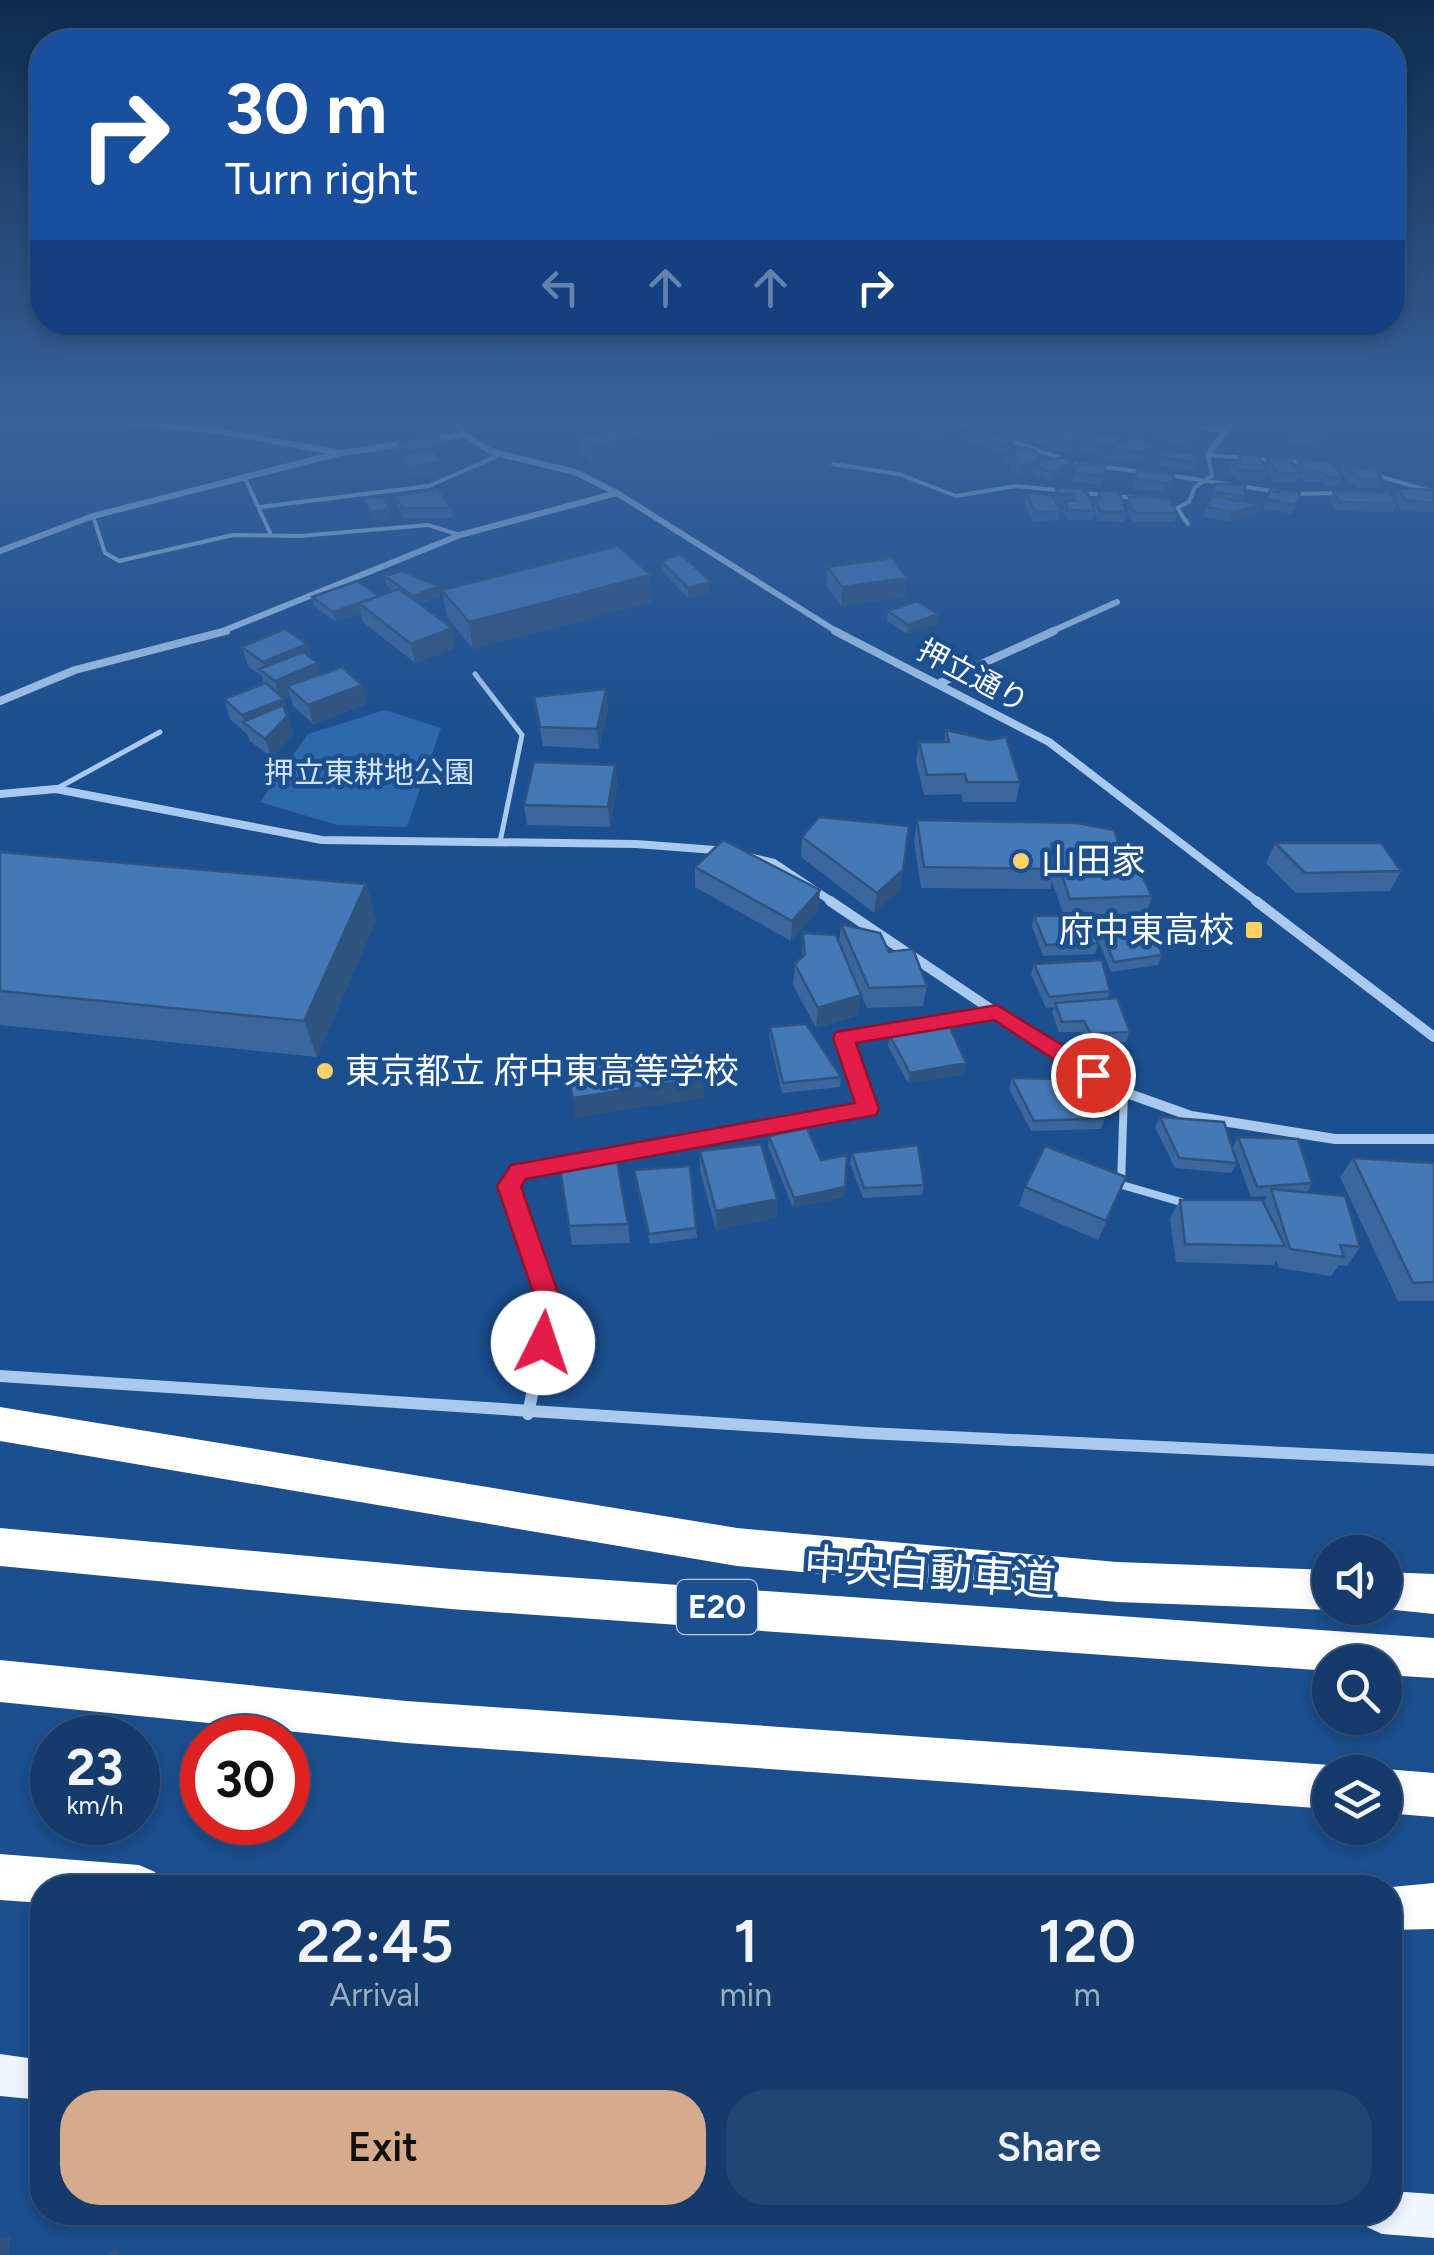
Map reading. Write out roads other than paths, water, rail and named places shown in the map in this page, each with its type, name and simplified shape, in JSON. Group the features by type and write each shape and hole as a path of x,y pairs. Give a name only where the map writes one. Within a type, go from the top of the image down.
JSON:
{"highway":[{"path":"0,1424 737,1548 1117,1582 1312,1589"},
{"name":"中央自動車道","path":"0,1547 451,1590 1434,1658"},
{"path":"1402,1593 1434,1594"},
{"path":"0,1681 406,1722 1312,1786"},
{"path":"1402,1792 1434,1795"},
{"path":"0,1877 30,1880"},
{"path":"0,1890 30,1886"},
{"path":"1402,1907 1434,1906"}],"main road":[{"path":"0,2075 30,2079"},
{"path":"1402,2214 1434,2216"}],"street":[{"path":"0,551 63,527"},
{"path":"0,701 76,670 224,632 460,536 492,527"},
{"name":"押立通り","path":"672,527 846,637 1049,742 1434,1037"},
{"path":"940,683 1117,602"},
{"path":"0,794 56,789 322,840 714,847 774,864 1062,1058 1124,1092 1192,1116 1335,1140 1434,1139"},
{"path":"528,1414 550,1307 509,1186 519,1172 868,1109 844,1038 997,1012"},
{"path":"0,1376 528,1414 1434,1460"}],"lane":[{"path":"97,527 105,553 118,561 216,538 393,527"},
{"path":"269,527 272,535"},
{"path":"434,527 460,536"},
{"path":"475,674 522,735 500,842"},
{"path":"56,789 160,732"},
{"path":"1122,1185 1124,1092"},
{"path":"1103,1179 1193,1206"}],"place":[{"name":"山田家","path":"1021,861"},
{"name":"府中東高校","path":"1254,930"},
{"name":"東京都立 府中東高等学校","path":"325,1071"}],"park label":[{"name":"押立東耕地公園","path":"369,773"}]}
